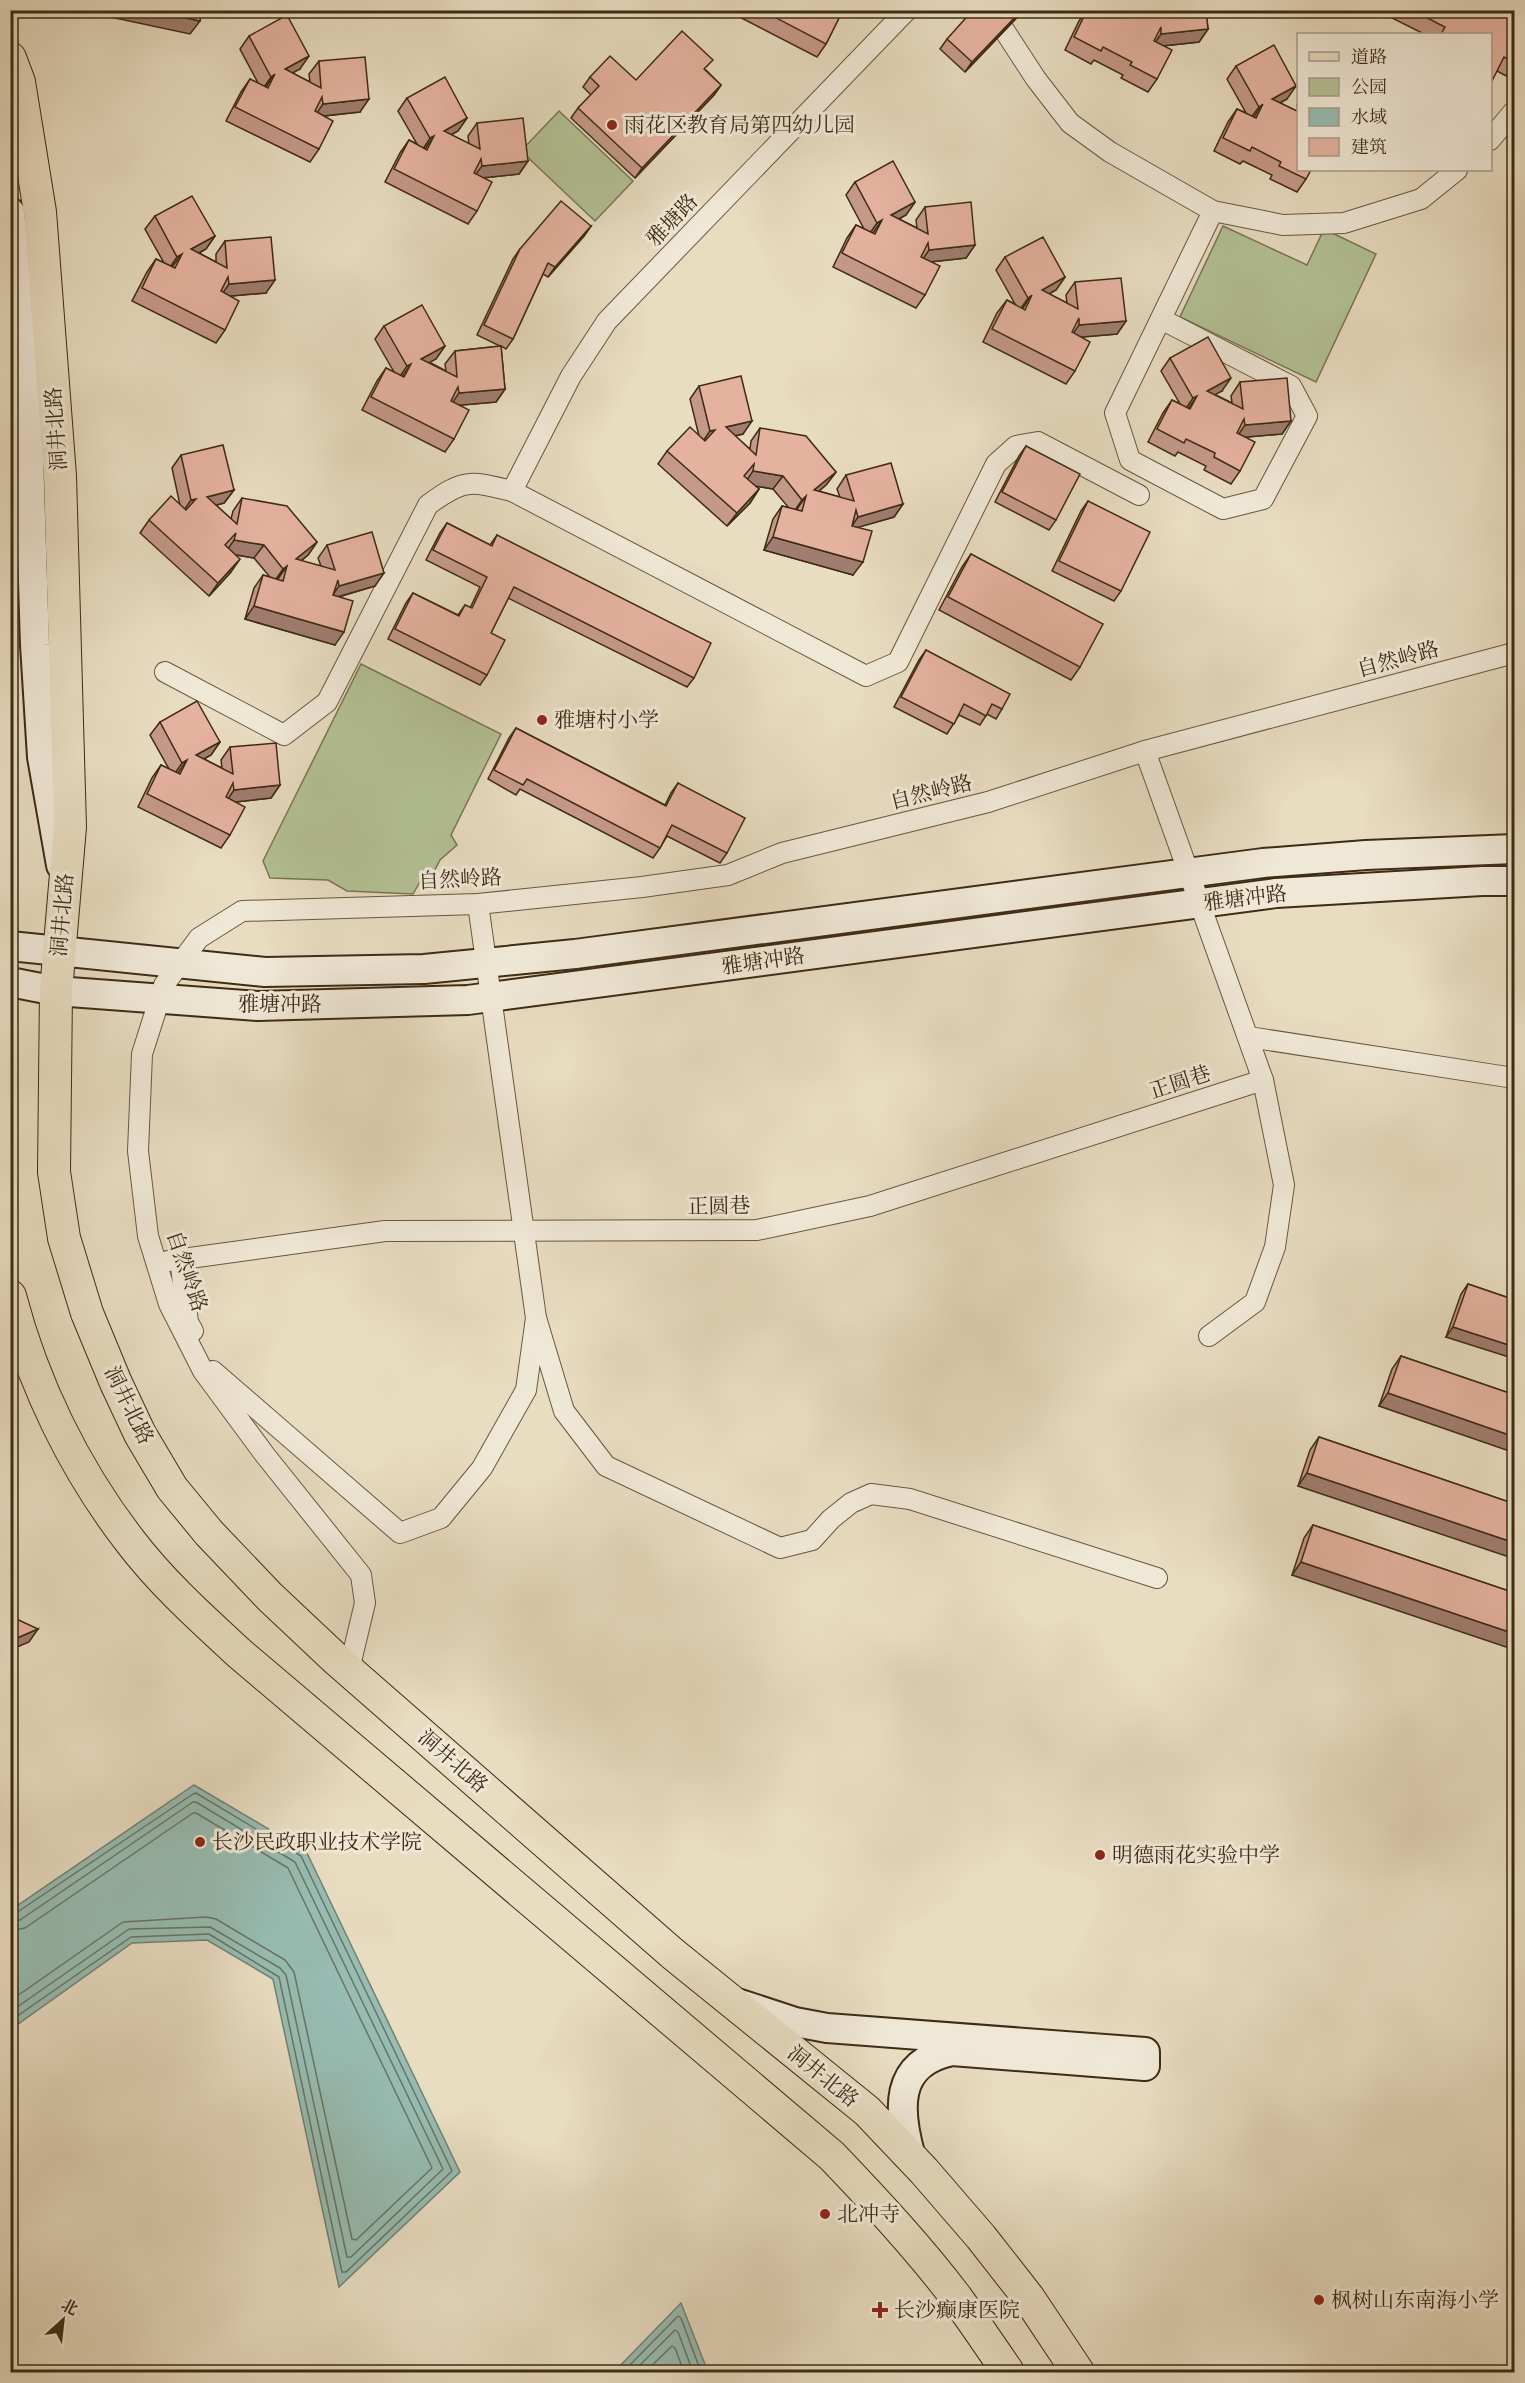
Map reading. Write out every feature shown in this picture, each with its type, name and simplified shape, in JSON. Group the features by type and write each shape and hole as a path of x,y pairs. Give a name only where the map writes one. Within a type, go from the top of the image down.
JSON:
{"main road":[{"name":"洞井北路","path":"10,58 19,82 40,212 60,476 70,827 56,992 54,1172 64,1238 87,1313 116,1383 140,1434 172,1488 209,1533 270,1597 349,1670 719,1993 867,2111 981,2236 1021,2288 1078,2373"},
{"path":"10,1296 19,1328 52,1413 78,1460 130,1542 181,1599 238,1653 832,2156 879,2205 956,2297 1008,2373"}],"street":[{"name":"雅塘路","path":"513,491 571,376 607,321 906,10"},
{"path":"991,10 1036,79 1070,123 1110,152 1213,211 1283,225 1344,223 1421,199 1456,171"},
{"path":"1492,139 1515,111"},
{"path":"1161,319 1291,386 1306,416 1263,499 1223,509 1130,460 1115,413 1213,211"},
{"path":"10,212 26,360 35,645 42,757 65,888"},
{"path":"165,672 284,735 327,702 428,505 450,488 473,482 513,491 866,676 898,662 996,464 1016,446 1038,442 1139,495"},
{"name":"自然岭路","path":"349,1670 365,1603 361,1575 265,1455 203,1371 169,1304 148,1236 138,1151 142,1054 164,985 199,938 242,911 478,904 642,887 728,875 782,853 988,802 1144,751 1515,652"},
{"path":"1144,751 1263,1080 1284,1185 1275,1247 1255,1302 1209,1336"},
{"name":"雅塘冲路","path":"10,946 265,972 424,969 586,952 1263,863 1366,855 1515,849"},
{"name":"雅塘冲路","path":"10,982 56,992 258,1006 468,1000 1276,893 1515,881"},
{"path":"478,904 536,1318 564,1411 606,1466 780,1548 812,1540 831,1519 851,1503 871,1494 910,1499 1157,1578"},
{"path":"1249,1037 1515,1078"},
{"name":"正圆巷","path":"156,1263 385,1231 757,1230 870,1206 1263,1080"},
{"path":"180,1259 188,1322 213,1371 400,1533 441,1518 482,1468 526,1390 536,1318"},
{"path":"719,1993 743,2006 795,2022 827,2028 1145,2052 1144,2066 952,2051 936,2054 921,2062 913,2072 901,2100 904,2133 911,2157"}],"green space":[{"path":"559,111 633,181 595,221 521,151"},
{"path":"1223,226 1307,265 1324,229 1376,254 1316,382 1180,317"},
{"path":"361,664 501,734 451,835 457,845 440,860 427,885 421,880 413,894 347,891 328,880 270,878 263,861"}],"water":[{"path":"194,1785 306,1851 460,2172 339,2287 273,1979 207,1940 132,1943 11,2029 11,1910"},
{"path":"681,2303 708,2372 614,2372"}],"building":[{"path":"151,10 202,10 200,21"},
{"path":"761,10 843,10 826,44"},
{"path":"973,10 1022,10 972,62 947,39"},
{"path":"1087,10 1093,10 1107,18 1110,10 1147,10 1160,17 1159,10 1206,10 1208,29 1161,34 1161,27 1154,41 1172,50 1157,79 1130,65 1132,62 1103,47 1101,51 1074,37"},
{"path":"1412,10 1506,10 1515,15 1515,63 1504,57 1492,81 1492,33 1442,33 1445,27"},
{"path":"287,15 309,56 285,69 321,88 319,61 365,57 369,99 323,104 322,97 315,111 333,121 319,149 235,107 250,79 268,88 275,74 271,77 249,36"},
{"path":"682,31 713,60 704,69 721,85 642,168 578,108 599,86 590,77 610,56 636,80"},
{"path":"1274,45 1296,86 1272,99 1297,111 1297,171 1310,171 1306,179 1279,166 1281,162 1252,147 1250,151 1223,138 1237,109 1256,118 1263,104 1259,107 1236,66"},
{"path":"445,77 467,118 444,131 480,149 477,123 523,118 528,161 482,166 481,159 474,173 492,182 477,211 394,169 409,140 427,150 434,136 430,138 407,98"},
{"path":"893,161 915,202 891,215 928,234 925,207 971,202 975,245 929,250 928,243 921,257 940,266 925,295 842,253 856,225 875,234 882,220 877,223 855,182"},
{"path":"192,196 215,236 191,249 227,268 225,241 271,237 275,280 229,284 228,277 221,291 239,301 225,330 142,288 156,259 175,268 182,254 177,257 155,216"},
{"path":"561,201 591,226 555,267 548,263 513,339 484,325 520,249"},
{"path":"1043,237 1065,277 1042,290 1078,309 1075,282 1121,278 1126,321 1079,325 1079,318 1072,332 1090,342 1075,371 992,329 1007,300 1025,310 1032,295 1028,298 1005,257"},
{"path":"422,305 445,346 421,359 457,377 455,351 501,346 505,389 459,393 458,387 451,401 469,410 454,439 371,397 386,368 404,377 411,364 407,366 384,326"},
{"path":"1208,337 1231,378 1207,391 1243,409 1240,382 1287,378 1291,421 1245,425 1244,419 1237,433 1255,442 1240,471 1214,457 1215,453 1186,439 1184,443 1157,429 1172,400 1190,409 1197,396 1193,398 1170,358"},
{"path":"741,376 752,421 726,427 756,455 760,428 806,436 836,472 814,490 854,501 846,475 891,463 903,504 858,517 856,510 852,526 872,531 863,562 773,537 782,506 802,511 806,496 802,500 783,476 753,471 754,464 744,476 759,489 737,513 667,451 690,427 705,441 715,430 710,431 699,386"},
{"path":"223,445 234,490 207,497 237,524 242,498 287,506 317,542 296,559 335,570 327,545 372,532 384,573 339,586 338,580 333,595 353,601 344,632 254,606 263,575 283,581 287,566 283,569 264,545 234,540 236,533 225,545 240,559 218,583 149,520 171,496 186,510 196,499 191,500 181,455"},
{"path":"1026,446 1080,474 1056,520 1002,492"},
{"path":"1088,501 1150,532 1121,591 1059,561"},
{"path":"447,523 492,546 497,535 711,643 694,678 514,587 491,633 505,640 487,675 395,629 413,593 459,616 465,605 472,608 487,577 433,550"},
{"path":"971,554 1103,624 1080,667 948,597"},
{"path":"926,650 1010,694 1002,709 992,704 986,716 964,704 954,724 901,697"},
{"path":"197,701 220,742 196,755 233,774 230,747 276,743 280,785 234,790 233,783 226,797 245,807 230,835 147,794 161,765 180,774 187,760 182,763 160,722"},
{"path":"516,728 666,806 678,783 745,818 727,853 672,825 660,848 527,779 523,785 494,770"},
{"path":"1468,1284 1515,1300 1515,1347 1453,1327"},
{"path":"1401,1356 1515,1395 1515,1437 1388,1393"},
{"path":"1319,1437 1515,1504 1515,1543 1307,1473"},
{"path":"1313,1525 1515,1593 1515,1634 1301,1562"},
{"path":"10,1616 38,1629 10,1641"}],"place":[{"name":"雨花区教育局第四幼儿园","path":"612,125"},
{"name":"雅塘村小学","path":"542,720"},
{"name":"长沙民政职业技术学院","path":"200,1842"},
{"name":"明德雨花实验中学","path":"1100,1855"},
{"name":"北冲寺","path":"825,2214"},
{"name":"枫树山东南海小学","path":"1319,2300"},
{"name":"长沙癫康医院","path":"880,2310"}]}
